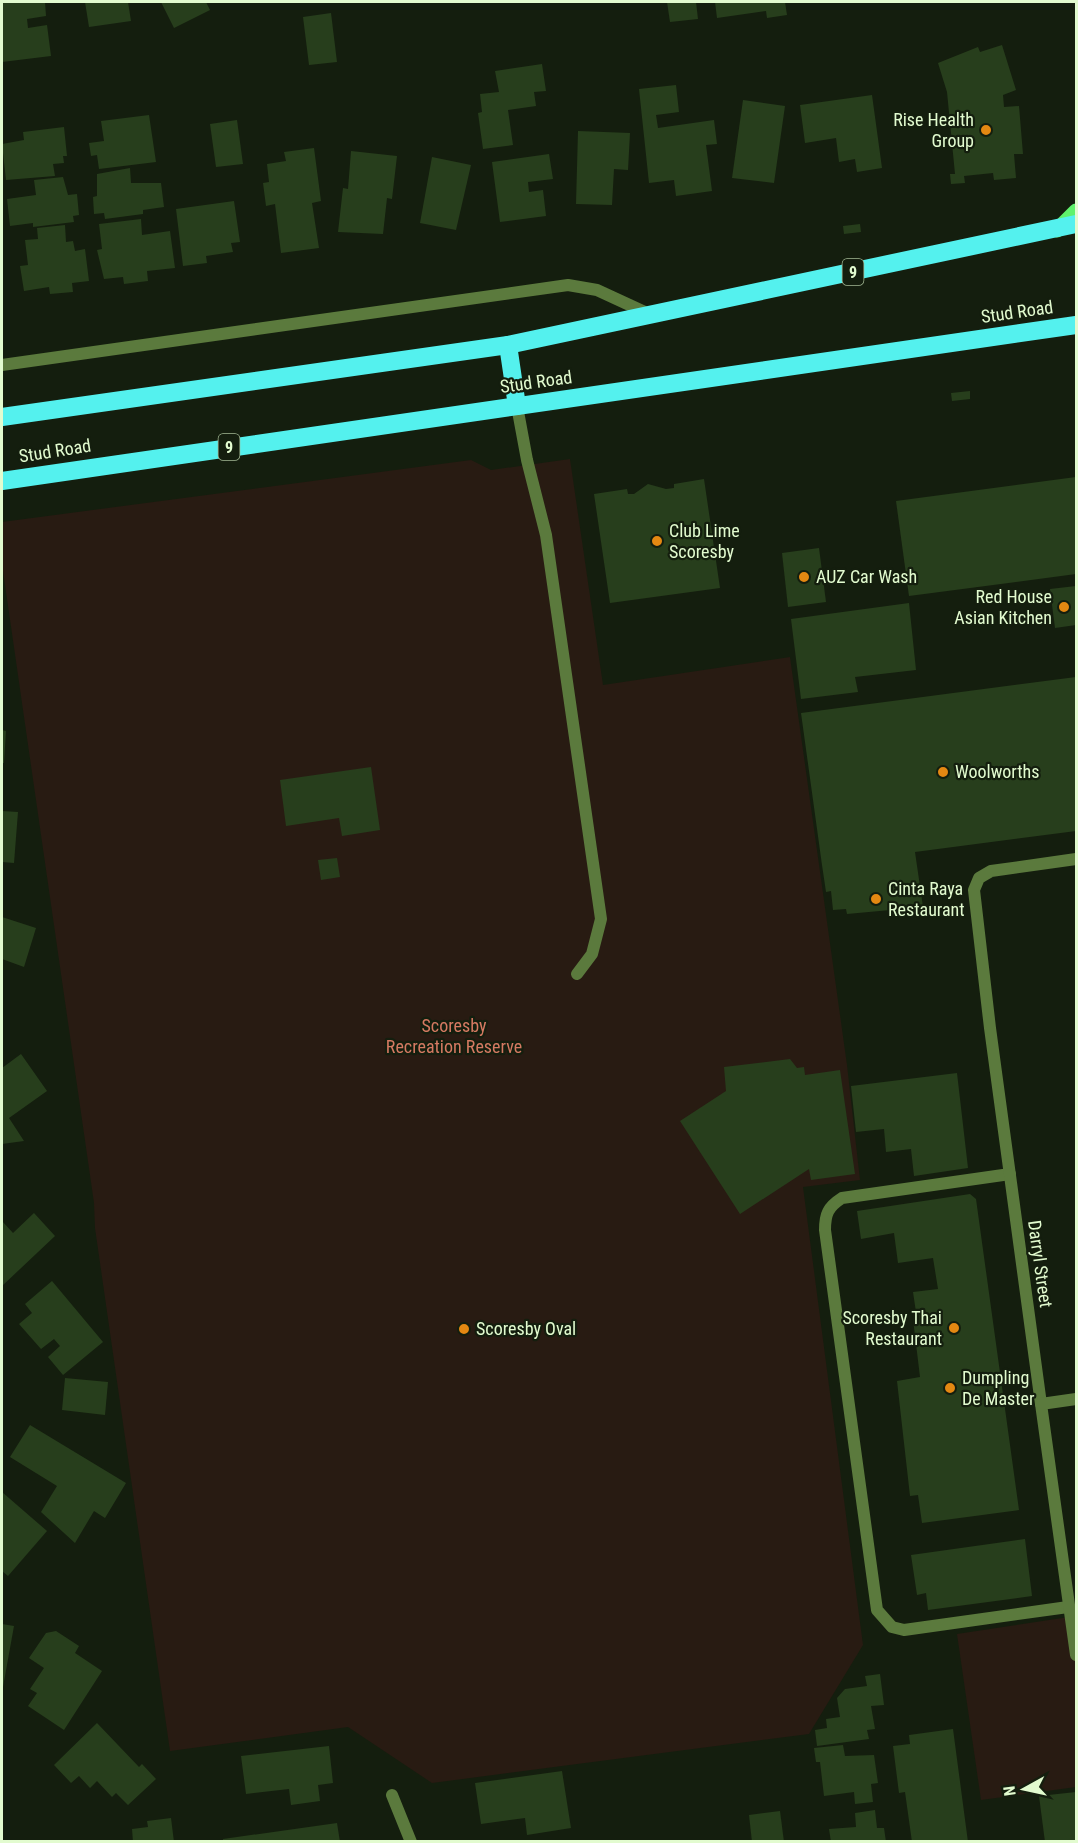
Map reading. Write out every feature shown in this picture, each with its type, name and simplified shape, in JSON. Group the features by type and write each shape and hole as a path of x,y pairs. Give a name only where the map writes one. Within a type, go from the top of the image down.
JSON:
{"highway":[{"name":"9","path":"2,417 508,345 1077,224"},
{"name":"Stud Road","path":"2,481 1077,325"},
{"path":"508,345 517,406"}],"main road":[{"path":"1057,230 1077,210"}],"street":[{"path":"2,365 568,285 597,290 649,314"},
{"path":"517,406 527,460 546,535 601,919 592,954 577,974"},
{"name":"Darryl Street","path":"1077,859 1005,868 979,878 974,890 1068,1607 1077,1655"},
{"path":"1010,1174 842,1198 831,1205 825,1215 825,1230 877,1610 892,1627 904,1630 1068,1607"},
{"path":"1041,1404 1077,1399"},
{"path":"392,1795 411,1842"}],"green space":[{"name":"Scoresby Recreation Reserve","path":"570,459 603,685 790,657 847,1065 860,1180 803,1187 863,1645 809,1734 432,1783 348,1727 170,1751 2,564 2,522 471,460 491,470"},
{"path":"1069,1617 1076,1657 1076,1787 981,1800 957,1634"}],"building":[{"path":"2,2 45,2 46,16 27,19 28,28 47,25 51,56 2,62"},
{"path":"85,2 128,2 131,21 89,27"},
{"path":"161,2 206,2 210,10 174,28"},
{"path":"667,2 696,2 698,19 670,22"},
{"path":"715,2 785,2 787,15 767,18 766,11 717,18"},
{"path":"331,13 337,62 309,65 303,17"},
{"name":"Rise Health Group","path":"1002,45 1016,90 1003,95 1004,107 1019,106 1023,154 1014,154 1016,178 994,180 993,173 964,176 965,183 951,184 950,174 955,174 947,92 938,63 978,47 980,52"},
{"path":"542,64 546,91 534,92 536,106 508,110 513,145 483,149 478,113 482,112 480,94 499,92 495,71"},
{"path":"676,85 679,112 656,115 658,128 714,120 717,144 706,145 712,191 676,196 674,180 649,183 639,89"},
{"path":"872,95 882,168 857,172 855,159 839,162 836,138 805,143 800,105"},
{"path":"743,100 785,106 774,183 732,178"},
{"path":"149,115 156,162 99,169 97,155 91,156 89,143 104,141 101,121"},
{"path":"237,120 243,164 216,167 210,124"},
{"path":"64,127 67,156 63,156 64,163 53,164 55,176 6,180 2,144 24,140 23,132"},
{"path":"578,131 630,133 628,170 614,169 612,205 576,204"},
{"path":"314,148 321,201 312,203 319,248 281,253 275,204 266,206 263,183 269,182 267,164 286,161 284,152"},
{"path":"351,151 397,156 392,199 387,198 383,234 338,232 343,188 348,189"},
{"path":"549,154 553,179 528,182 529,192 543,190 546,216 500,222 492,162"},
{"path":"432,157 471,165 456,230 420,223"},
{"path":"130,168 131,183 161,183 164,207 143,210 143,214 105,219 104,213 94,214 93,197 97,196 97,174"},
{"path":"63,177 68,195 77,194 79,215 73,216 74,222 33,227 33,223 10,226 7,199 36,195 34,180"},
{"path":"234,201 240,242 231,243 233,252 206,256 207,263 183,266 176,209"},
{"path":"141,219 142,235 170,231 175,268 147,271 148,281 124,284 123,277 104,279 97,250 102,249 99,224"},
{"path":"860,224 861,232 844,234 843,226"},
{"path":"65,225 66,242 73,241 75,251 85,249 89,281 72,283 73,292 50,294 49,287 24,291 20,266 28,265 25,240 38,239 37,228"},
{"path":"970,391 970,399 952,401 951,393"},
{"path":"1076,477 1076,574 909,596 896,501"},
{"name":"Club Lime Scoresby","path":"704,479 720,588 610,603 594,494 627,489 628,494 634,494 648,484 666,489 674,488 674,484"},
{"name":"AUZ Car Wash","path":"819,548 826,602 788,607 782,553"},
{"name":"Red House Asian Kitchen","path":"1076,586 1076,625 1055,628 1050,589"},
{"path":"909,603 916,670 855,677 858,692 801,699 791,619"},
{"name":"Woolworths","path":"1076,677 1076,831 915,852 923,907 847,914 846,909 833,910 831,891 826,892 801,713"},
{"path":"2,730 6,731 4,763 2,763"},
{"path":"371,767 380,830 342,836 339,818 286,826 280,780"},
{"path":"2,811 18,812 14,863 2,862"},
{"path":"337,858 340,877 321,880 318,860"},
{"path":"2,917 36,928 24,967 2,959"},
{"path":"21,1054 47,1091 9,1118 24,1141 2,1144 2,1068"},
{"path":"790,1059 797,1068 804,1067 805,1075 840,1070 855,1174 811,1180 809,1169 740,1214 680,1121 726,1091 724,1067"},
{"path":"957,1073 968,1168 914,1176 911,1149 886,1152 884,1129 856,1132 851,1086"},
{"path":"970,1194 976,1199 1019,1510 922,1523 918,1495 910,1496 897,1381 920,1377 913,1319 917,1319 913,1292 938,1289 933,1258 898,1263 894,1233 861,1239 857,1211"},
{"path":"34,1213 55,1236 2,1286 2,1221 13,1233"},
{"path":"52,1281 103,1342 63,1375 48,1357 60,1346 54,1339 41,1349 19,1324 32,1313 25,1304"},
{"path":"65,1378 108,1382 105,1415 62,1410"},
{"path":"30,1425 126,1483 105,1518 94,1511 75,1543 41,1512 57,1486 10,1457"},
{"path":"2,1492 47,1531 8,1576 2,1571"},
{"path":"1025,1539 1032,1596 928,1610 926,1593 917,1595 911,1555"},
{"path":"2,1624 14,1626 3,1687 2,1686"},
{"path":"56,1631 79,1646 75,1653 102,1671 64,1730 28,1706 37,1693 30,1689 44,1668 29,1658 46,1633"},
{"path":"880,1674 884,1705 871,1706 875,1729 867,1730 869,1739 817,1746 815,1730 827,1728 826,1719 840,1717 837,1698 845,1689 867,1686 865,1676"},
{"path":"97,1723 139,1767 142,1764 156,1779 128,1805 116,1793 112,1797 97,1781 90,1788 79,1776 71,1783 54,1765"},
{"path":"953,1729 968,1842 912,1842 905,1792 899,1793 893,1746 910,1744 909,1735"},
{"path":"843,1745 845,1756 874,1755 878,1783 871,1784 873,1802 855,1804 854,1792 824,1796 820,1762 816,1762 814,1748"},
{"path":"329,1746 333,1783 318,1785 320,1801 291,1805 289,1789 246,1794 241,1756"},
{"path":"562,1771 571,1828 527,1835 525,1818 481,1824 475,1783"},
{"path":"1076,1792 1076,1842 1045,1842 1039,1796"},
{"path":"875,1810 877,1828 884,1828 886,1842 831,1842 829,1829 856,1827 855,1813"},
{"path":"780,1811 784,1842 752,1842 749,1815"},
{"path":"171,1818 174,1842 133,1842 132,1829 148,1827 147,1821"},
{"path":"337,1823 340,1842 223,1842 223,1839"}],"place":[{"name":"Rise Health Group","path":"986,130"},
{"name":"Club Lime Scoresby","path":"657,541"},
{"name":"AUZ Car Wash","path":"804,577"},
{"name":"Red House Asian Kitchen","path":"1064,607"},
{"name":"Woolworths","path":"943,772"},
{"name":"Cinta Raya Restaurant","path":"876,899"},
{"name":"Scoresby Thai Restaurant","path":"954,1328"},
{"name":"Scoresby Oval","path":"464,1329"},
{"name":"Dumpling De Master","path":"950,1388"}]}
